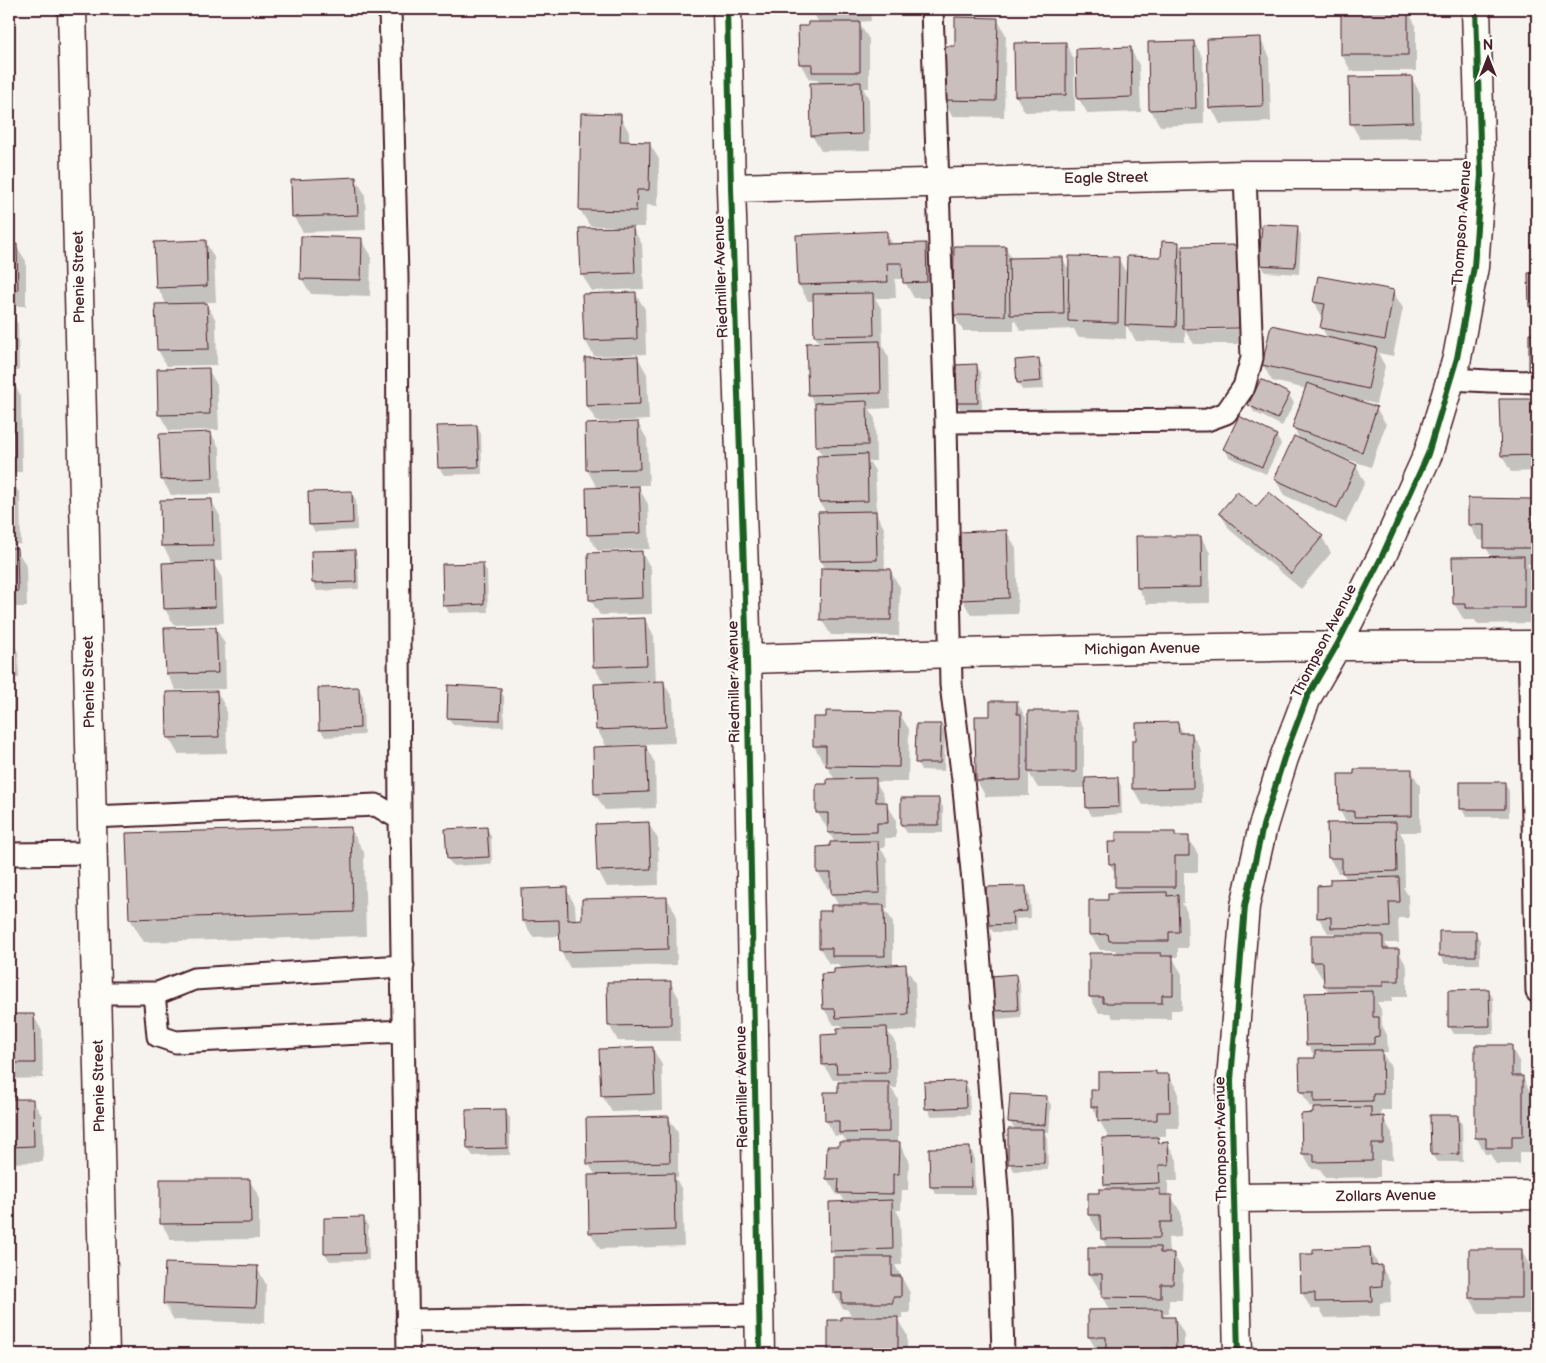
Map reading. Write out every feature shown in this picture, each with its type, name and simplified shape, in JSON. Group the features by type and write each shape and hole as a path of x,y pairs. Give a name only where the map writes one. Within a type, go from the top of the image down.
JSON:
{"street":[{"name":"Phenie Street","path":"72,9 105,1354"},
{"name":"Riedmiller Avenue","path":"727,9 731,188 747,659 760,1354"},
{"name":"Thompson Avenue","path":"1238,1354 1231,1080 1245,906 1263,826 1284,758 1307,697 1337,645 1382,556 1428,454 1457,358 1474,267 1481,175 1476,9"},
{"name":"Eagle Street","path":"731,188 1245,175 1481,175"},
{"name":"Michigan Avenue","path":"747,659 950,652 1337,645 1533,645"},
{"name":"Zollars Avenue","path":"1234,1198 1537,1195"}],"lane":[{"path":"390,9 397,286 400,819 408,1354"},
{"path":"932,9 946,422 951,686 963,780 976,912 999,1216 1003,1354"},
{"path":"946,422 1207,420 1226,413 1244,387 1252,358 1245,175"},
{"path":"1450,379 1489,382 1537,382"},
{"path":"1533,645 1537,992"},
{"path":"92,817 376,805 400,819"},
{"path":"9,854 93,853"},
{"path":"96,993 154,993 194,979 403,966"},
{"path":"154,993 158,1036 176,1042 403,1031"},
{"path":"407,1320 759,1315"}],"building":[{"path":"1341,9 1408,9 1408,55 1341,55"},
{"path":"955,17 998,18 996,101 941,100 943,46 955,46"},
{"path":"808,22 860,22 860,72 812,72 812,64 799,64 798,26 808,26"},
{"path":"1535,35 1537,35 1537,76 1536,76"},
{"path":"1261,37 1263,106 1209,108 1207,39"},
{"path":"1194,41 1196,108 1149,110 1148,42"},
{"path":"1066,42 1066,95 1015,96 1014,43"},
{"path":"1131,47 1132,97 1077,99 1076,49"},
{"path":"1412,76 1413,122 1350,124 1349,77"},
{"path":"861,82 862,134 811,136 810,83"},
{"path":"581,113 621,114 620,141 650,142 649,190 637,190 636,211 579,210"},
{"path":"356,177 358,215 292,217 291,180"},
{"path":"1262,224 1298,226 1295,267 1259,265"},
{"path":"633,227 635,273 581,275 579,228"},
{"path":"887,231 887,244 926,243 927,282 903,283 902,263 887,263 888,282 798,285 796,235"},
{"path":"301,236 362,238 361,280 300,279"},
{"path":"206,240 207,286 156,288 154,242"},
{"path":"1162,241 1179,242 1176,327 1125,325 1127,256 1161,257"},
{"path":"9,244 17,244 18,290 9,290"},
{"path":"1238,245 1239,328 1183,329 1182,246"},
{"path":"954,246 1006,246 1005,316 953,315"},
{"path":"1069,256 1119,257 1118,323 1068,321"},
{"path":"1063,257 1064,314 1010,315 1009,258"},
{"path":"1528,273 1537,273 1537,307 1529,307"},
{"path":"1318,276 1394,290 1385,340 1320,328 1325,304 1313,302"},
{"path":"636,292 637,339 584,341 582,294"},
{"path":"873,293 874,335 814,336 813,294"},
{"path":"207,303 209,349 157,350 155,304"},
{"path":"9,307 10,355 9,355"},
{"path":"1271,325 1377,348 1368,389 1262,365"},
{"path":"1529,333 1537,333 1537,369 1529,370"},
{"path":"880,341 881,393 808,395 806,343"},
{"path":"638,356 640,404 586,406 585,358"},
{"path":"1039,358 1041,381 1017,383 1015,360"},
{"path":"977,364 978,403 955,403 955,365"},
{"path":"209,368 210,414 158,415 157,369"},
{"path":"9,379 13,379 14,456 9,456"},
{"path":"1261,379 1290,394 1277,419 1248,405"},
{"path":"1307,383 1377,407 1362,452 1292,428"},
{"path":"1499,399 1537,399 1537,455 1501,456"},
{"path":"867,401 868,445 816,446 815,403"},
{"path":"1239,416 1277,435 1262,467 1223,449"},
{"path":"638,422 640,469 586,470 585,424"},
{"path":"477,425 479,467 438,468 436,426"},
{"path":"211,432 213,478 161,480 159,434"},
{"path":"1294,436 1357,465 1337,508 1274,479"},
{"path":"867,454 868,501 819,502 817,456"},
{"path":"9,476 11,476 13,529 9,529"},
{"path":"639,486 641,533 587,535 586,488"},
{"path":"352,491 353,523 309,525 308,492"},
{"path":"1237,492 1256,507 1269,492 1323,536 1291,574 1219,513"},
{"path":"1468,498 1533,499 1532,548 1484,548 1484,525 1468,525"},
{"path":"212,499 213,545 161,546 160,500"},
{"path":"876,511 877,560 820,561 818,512"},
{"path":"1007,530 1009,598 961,600 959,532"},
{"path":"1136,536 1201,536 1202,587 1137,588"},
{"path":"9,548 17,548 18,591 9,591"},
{"path":"355,550 356,582 312,583 311,551"},
{"path":"642,551 643,598 589,600 588,553"},
{"path":"1524,556 1524,608 1466,608 1466,604 1453,604 1452,557"},
{"path":"214,561 215,607 164,609 162,563"},
{"path":"483,563 484,604 443,606 442,564"},
{"path":"821,568 891,569 891,620 820,620"},
{"path":"645,618 647,665 593,667 592,620"},
{"path":"216,627 218,673 166,674 164,628"},
{"path":"664,681 666,727 596,730 594,684"},
{"path":"448,685 501,688 500,720 447,718"},
{"path":"359,687 360,728 319,730 318,688"},
{"path":"217,691 219,737 167,738 166,692"},
{"path":"990,701 1017,701 1017,714 1021,714 1021,780 976,781 975,716 990,716"},
{"path":"826,711 900,712 899,767 826,766 826,746 813,746 813,717 826,717"},
{"path":"1028,711 1076,711 1076,772 1028,772"},
{"path":"1178,722 1179,733 1192,733 1193,788 1132,789 1132,740 1136,740 1136,723"},
{"path":"916,724 941,724 940,763 915,763"},
{"path":"646,745 648,792 594,794 593,747"},
{"path":"1354,769 1412,769 1412,816 1354,817 1354,811 1339,811 1338,774 1354,774"},
{"path":"1118,777 1119,807 1086,808 1085,778"},
{"path":"876,778 876,802 887,802 888,823 877,823 877,832 828,833 828,813 816,813 816,784 827,784 827,779"},
{"path":"1460,782 1505,782 1505,809 1460,809"},
{"path":"901,798 939,798 939,825 901,825"},
{"path":"649,822 651,869 597,871 595,824"},
{"path":"1396,822 1397,871 1342,873 1342,858 1328,858 1327,823"},
{"path":"351,827 353,912 129,919 126,833"},
{"path":"487,827 489,857 447,859 445,829"},
{"path":"1116,832 1175,832 1175,836 1189,836 1189,856 1175,856 1175,887 1115,887 1115,864 1109,864 1108,842 1116,842"},
{"path":"878,841 880,893 831,894 831,873 817,873 817,847 830,846 830,842"},
{"path":"1399,877 1400,902 1389,902 1390,927 1331,928 1331,917 1317,918 1317,886 1330,885 1330,879"},
{"path":"1026,886 1027,911 1012,912 1013,924 987,925 986,887"},
{"path":"567,887 568,920 582,919 582,899 667,897 668,949 560,952 559,920 522,921 521,889"},
{"path":"1167,892 1167,896 1178,895 1179,932 1169,932 1169,941 1109,941 1108,934 1089,935 1089,900 1108,900 1108,893"},
{"path":"831,905 884,905 885,956 832,956 832,948 819,948 819,911 831,911"},
{"path":"1439,931 1476,931 1476,956 1439,956"},
{"path":"1311,935 1383,935 1383,949 1399,949 1399,981 1383,981 1383,986 1324,986 1323,962 1311,962"},
{"path":"1089,953 1161,953 1161,956 1173,956 1173,995 1162,995 1162,1003 1103,1003 1103,997 1089,997"},
{"path":"906,964 908,1014 836,1018 835,1009 823,1009 821,974 834,973 834,969"},
{"path":"1016,974 1018,1010 992,1011 991,976"},
{"path":"671,981 671,1025 608,1026 607,982"},
{"path":"1489,989 1490,1026 1448,1027 1448,990"},
{"path":"1373,991 1373,1017 1379,1017 1379,1036 1374,1037 1374,1044 1306,1045 1305,993"},
{"path":"9,1014 34,1014 35,1063 9,1063"},
{"path":"887,1027 889,1072 837,1073 836,1064 822,1065 821,1035 837,1034 837,1028"},
{"path":"1475,1045 1512,1045 1512,1076 1523,1076 1523,1136 1512,1136 1512,1148 1486,1148 1486,1138 1475,1138"},
{"path":"653,1047 655,1094 601,1096 599,1049"},
{"path":"1382,1050 1383,1094 1373,1094 1373,1101 1314,1102 1314,1092 1300,1092 1299,1058 1315,1058 1315,1051"},
{"path":"1156,1071 1156,1074 1169,1074 1170,1112 1157,1112 1157,1120 1098,1121 1098,1107 1091,1107 1091,1090 1098,1090 1098,1072"},
{"path":"965,1081 966,1107 925,1109 924,1082"},
{"path":"838,1082 889,1082 889,1132 839,1133 839,1121 825,1121 824,1092 838,1092"},
{"path":"1010,1094 1047,1096 1045,1125 1008,1122"},
{"path":"9,1099 33,1099 34,1146 9,1147"},
{"path":"1371,1107 1371,1117 1384,1116 1384,1144 1372,1144 1372,1161 1314,1162 1314,1154 1302,1154 1301,1114 1313,1113 1313,1108"},
{"path":"506,1109 507,1148 467,1149 466,1110"},
{"path":"1430,1115 1458,1115 1459,1154 1431,1155"},
{"path":"669,1116 670,1162 587,1164 586,1118"},
{"path":"1008,1129 1044,1129 1044,1163 1008,1164"},
{"path":"1158,1137 1159,1143 1168,1142 1169,1165 1159,1165 1160,1183 1104,1185 1102,1138"},
{"path":"839,1142 900,1142 899,1174 893,1174 893,1194 838,1193 839,1179 826,1179 827,1146 839,1146"},
{"path":"970,1147 971,1187 930,1187 929,1148"},
{"path":"674,1173 675,1230 589,1233 588,1175"},
{"path":"160,1179 250,1179 251,1223 160,1224"},
{"path":"1099,1189 1160,1189 1160,1195 1172,1195 1172,1222 1160,1222 1160,1238 1101,1239 1100,1215 1088,1215 1088,1193 1099,1193"},
{"path":"892,1200 893,1249 830,1251 829,1202"},
{"path":"364,1217 365,1253 324,1254 324,1218"},
{"path":"1088,1247 1160,1247 1160,1253 1174,1253 1173,1284 1161,1284 1161,1298 1102,1297 1102,1274 1088,1274"},
{"path":"1370,1247 1371,1266 1382,1265 1382,1286 1371,1287 1372,1301 1315,1302 1315,1293 1301,1293 1300,1254 1313,1254 1313,1249"},
{"path":"1469,1249 1522,1249 1522,1298 1469,1298"},
{"path":"833,1257 892,1257 892,1276 901,1276 901,1297 893,1297 893,1303 842,1303 842,1293 833,1293"},
{"path":"165,1263 258,1266 256,1307 163,1304"},
{"path":"1162,1309 1162,1317 1175,1317 1176,1348 1162,1348 1162,1354 1106,1354 1106,1337 1088,1337 1088,1310"},
{"path":"841,1317 898,1317 898,1354 828,1354 828,1320 841,1320"}],"cycle path":[{"path":"727,9 731,188 747,659 760,1354"},
{"path":"1238,1354 1231,1080 1245,906 1263,826 1284,758 1307,697 1337,645 1382,556 1428,454 1457,358 1474,267 1481,175 1476,9"}]}
